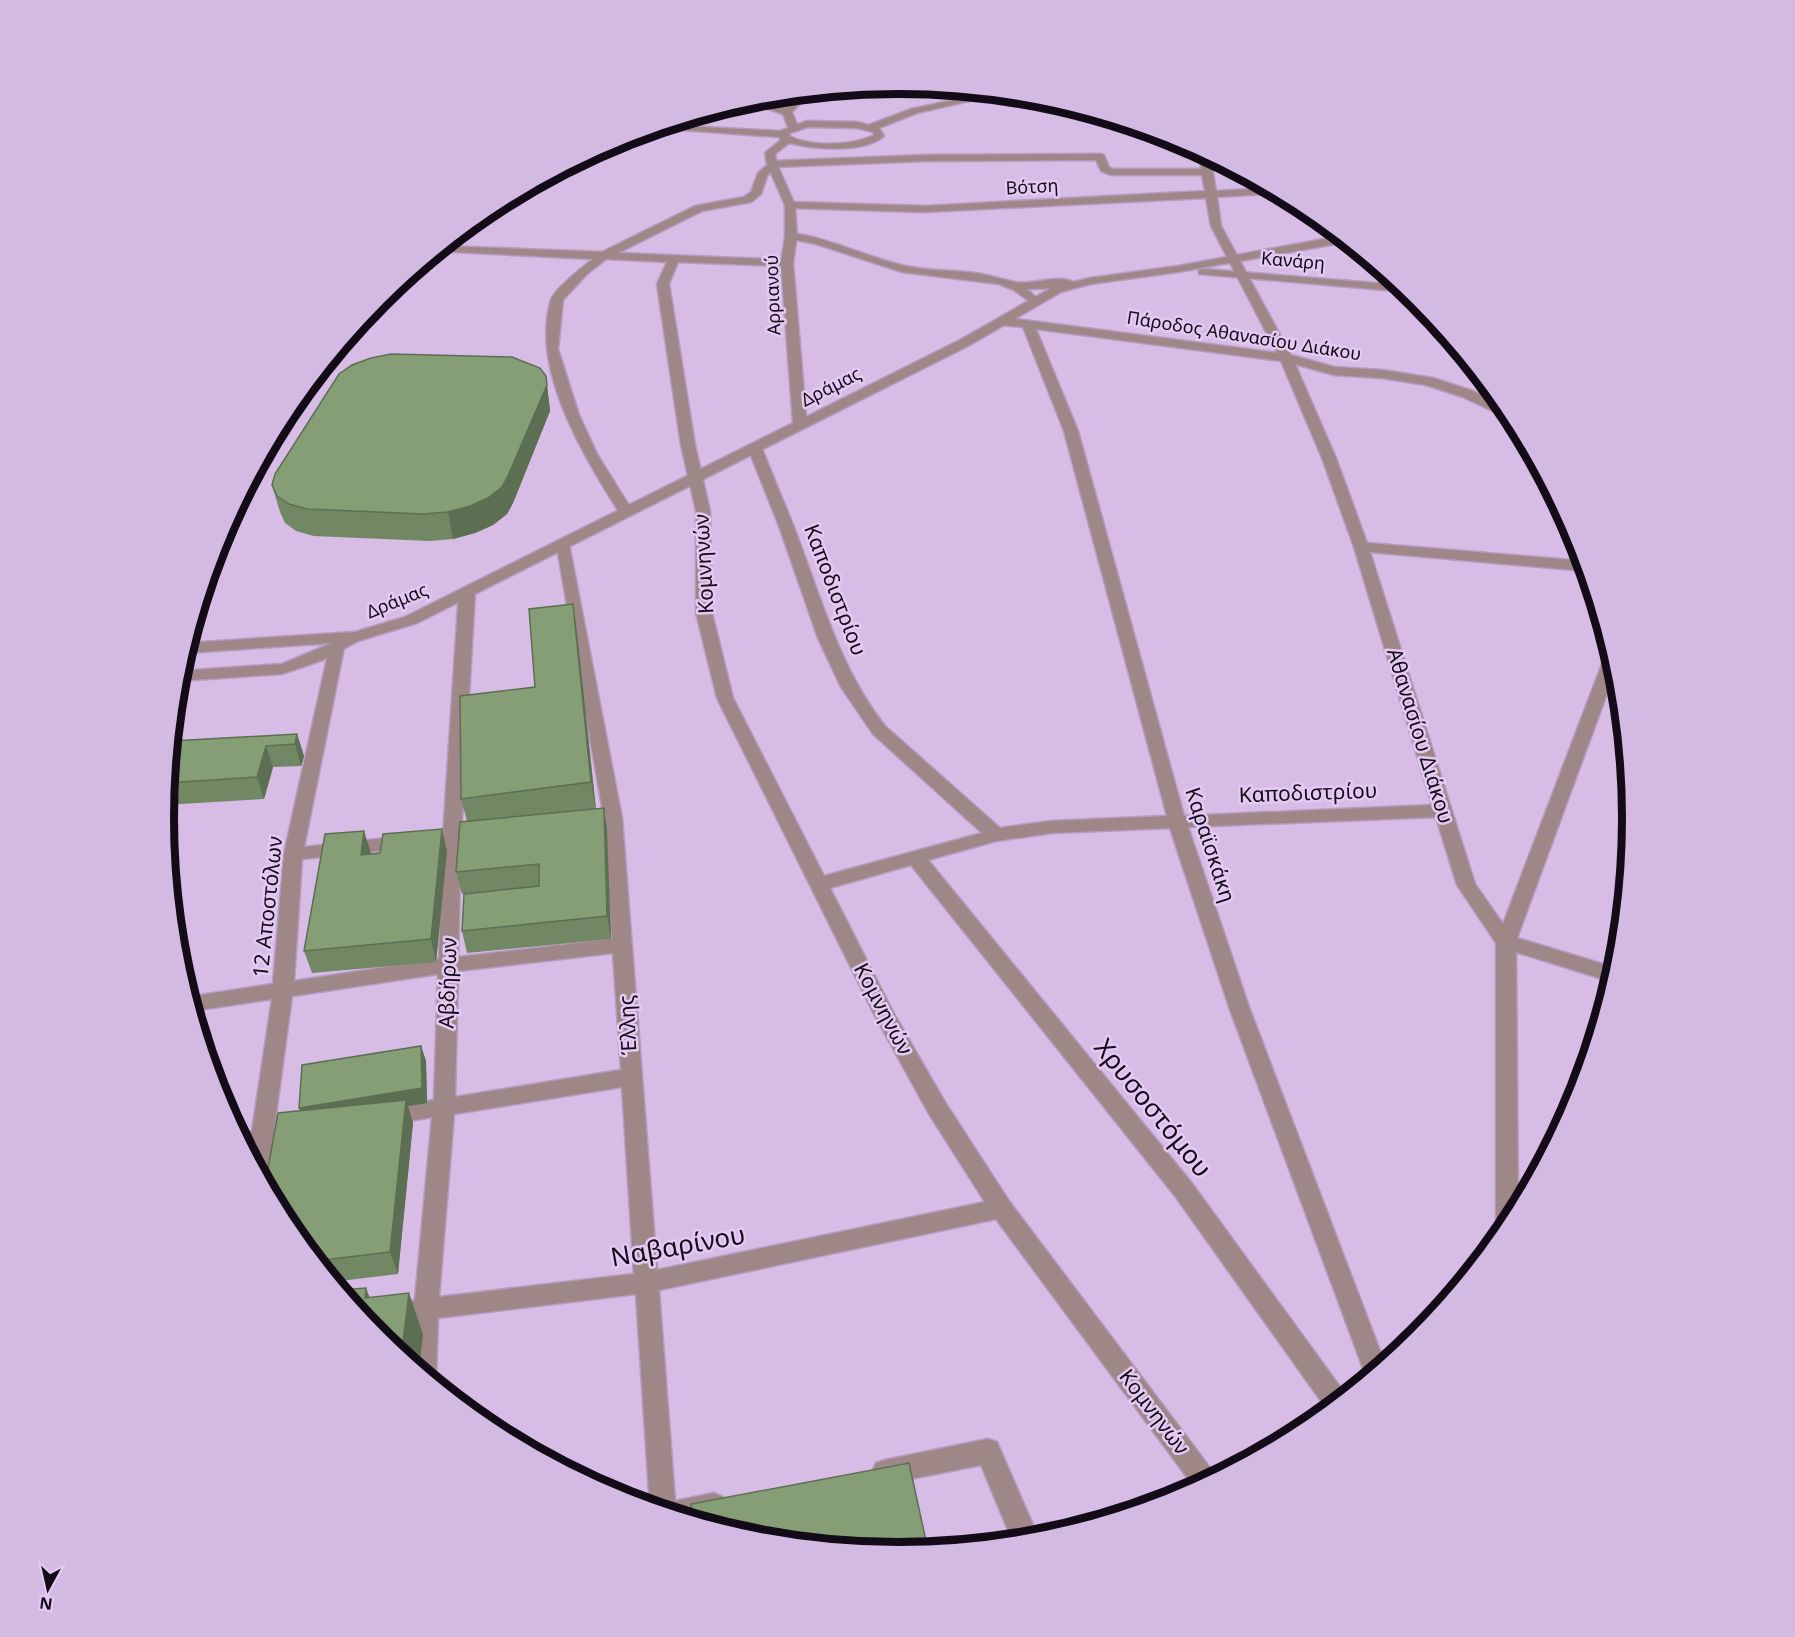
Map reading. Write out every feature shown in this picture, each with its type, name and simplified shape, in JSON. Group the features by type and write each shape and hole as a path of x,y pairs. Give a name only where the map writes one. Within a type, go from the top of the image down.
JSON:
{"street":[{"path":"872,128 914,111 972,99"},
{"path":"787,112 797,102"},
{"path":"768,106 787,112"},
{"path":"787,112 793,127"},
{"path":"626,512 590,454 572,415 552,349 557,299 583,272 603,256 699,208 747,200 756,194 762,176 771,164 770,153 785,137 793,127 807,124 857,124 877,130 879,136 862,144 812,144 785,137 679,129"},
{"path":"771,164 927,158 1100,157 1105,169 1110,172 1207,172"},
{"name":"Αρριανού","path":"771,164 790,206 791,236 787,263 800,425"},
{"name":"Αθανασίου Διάκου","path":"1206,164 1216,226 1286,358 1321,436 1361,547 1467,885 1506,942"},
{"name":"Βότση","path":"790,206 925,209 1261,192"},
{"path":"791,236 808,237 902,269 937,275 980,278 1017,286 1055,283 1072,285"},
{"name":"Δράμας","path":"187,675 282,669 314,659 356,637 411,620 964,343 1034,301 1072,285 1232,260 1334,241"},
{"path":"450,249 787,263"},
{"name":"Κομνηνών","path":"674,259 663,284 695,477 703,511 704,613 725,698 889,1023 937,1108 1001,1208 1201,1475"},
{"name":"Κανάρη","path":"1178,269 1389,288"},
{"path":"1017,286 1034,301"},
{"name":"Πάροδος Αθανασίου Διάκου","path":"1001,321 1286,358 1334,371 1382,374 1428,381 1468,394 1491,405"},
{"name":"Καραϊσκάκη","path":"1028,325 1052,380 1079,457 1177,821 1239,1006 1373,1364"},
{"name":"Καποδιστρίου","path":"755,447 791,537 824,634 866,716 996,835"},
{"name":"Έλλης","path":"563,542 613,818 662,1503"},
{"path":"1361,547 1575,565"},
{"name":"Αβδήρων","path":"424,1366 426,1309 444,1106 452,837 467,591"},
{"name":"Δράμας","path":"194,647 356,637"},
{"name":"12 Αποστόλων","path":"252,1140 283,990 293,855 336,648"},
{"path":"1507,1209 1506,942 1607,674"},
{"name":"Καποδιστρίου","path":"819,884 996,835 1061,826 1442,811"},
{"path":"590,821 613,818"},
{"path":"293,855 475,835"},
{"name":"Χρυσοστόμου","path":"914,856 1183,1189 1333,1397"},
{"path":"1506,942 1605,972"},
{"path":"197,1003 448,965 623,945"},
{"path":"364,1120 631,1077"},
{"path":"252,1140 296,1133"},
{"name":"Ναβαρίνου","path":"394,1314 645,1283 1001,1208"},
{"path":"860,1477 988,1451 1022,1531"},
{"path":"687,1511 742,1500"}],"building":[{"path":"391,354 512,357 540,368 546,376 547,385 502,487 488,498 470,506 448,512 424,514 307,509 289,504 277,496 272,485 275,474 339,374 352,365"},
{"path":"573,604 591,782 461,799 460,696 535,687 529,609"},
{"path":"297,734 295,744 266,746 257,777 175,782 178,741"},
{"path":"604,808 607,916 462,931 464,894 539,886 539,864 456,872 460,822"},
{"path":"442,829 431,939 304,951 325,834 364,831 361,855 380,853 383,834"},
{"path":"421,1046 422,1088 299,1108 302,1065"},
{"path":"406,1100 390,1252 323,1259 267,1174 278,1113"},
{"path":"366,1288 365,1298 409,1293 402,1346 353,1296 348,1289"},
{"path":"909,1463 926,1541 850,1541 756,1529 692,1512 691,1504"}]}
